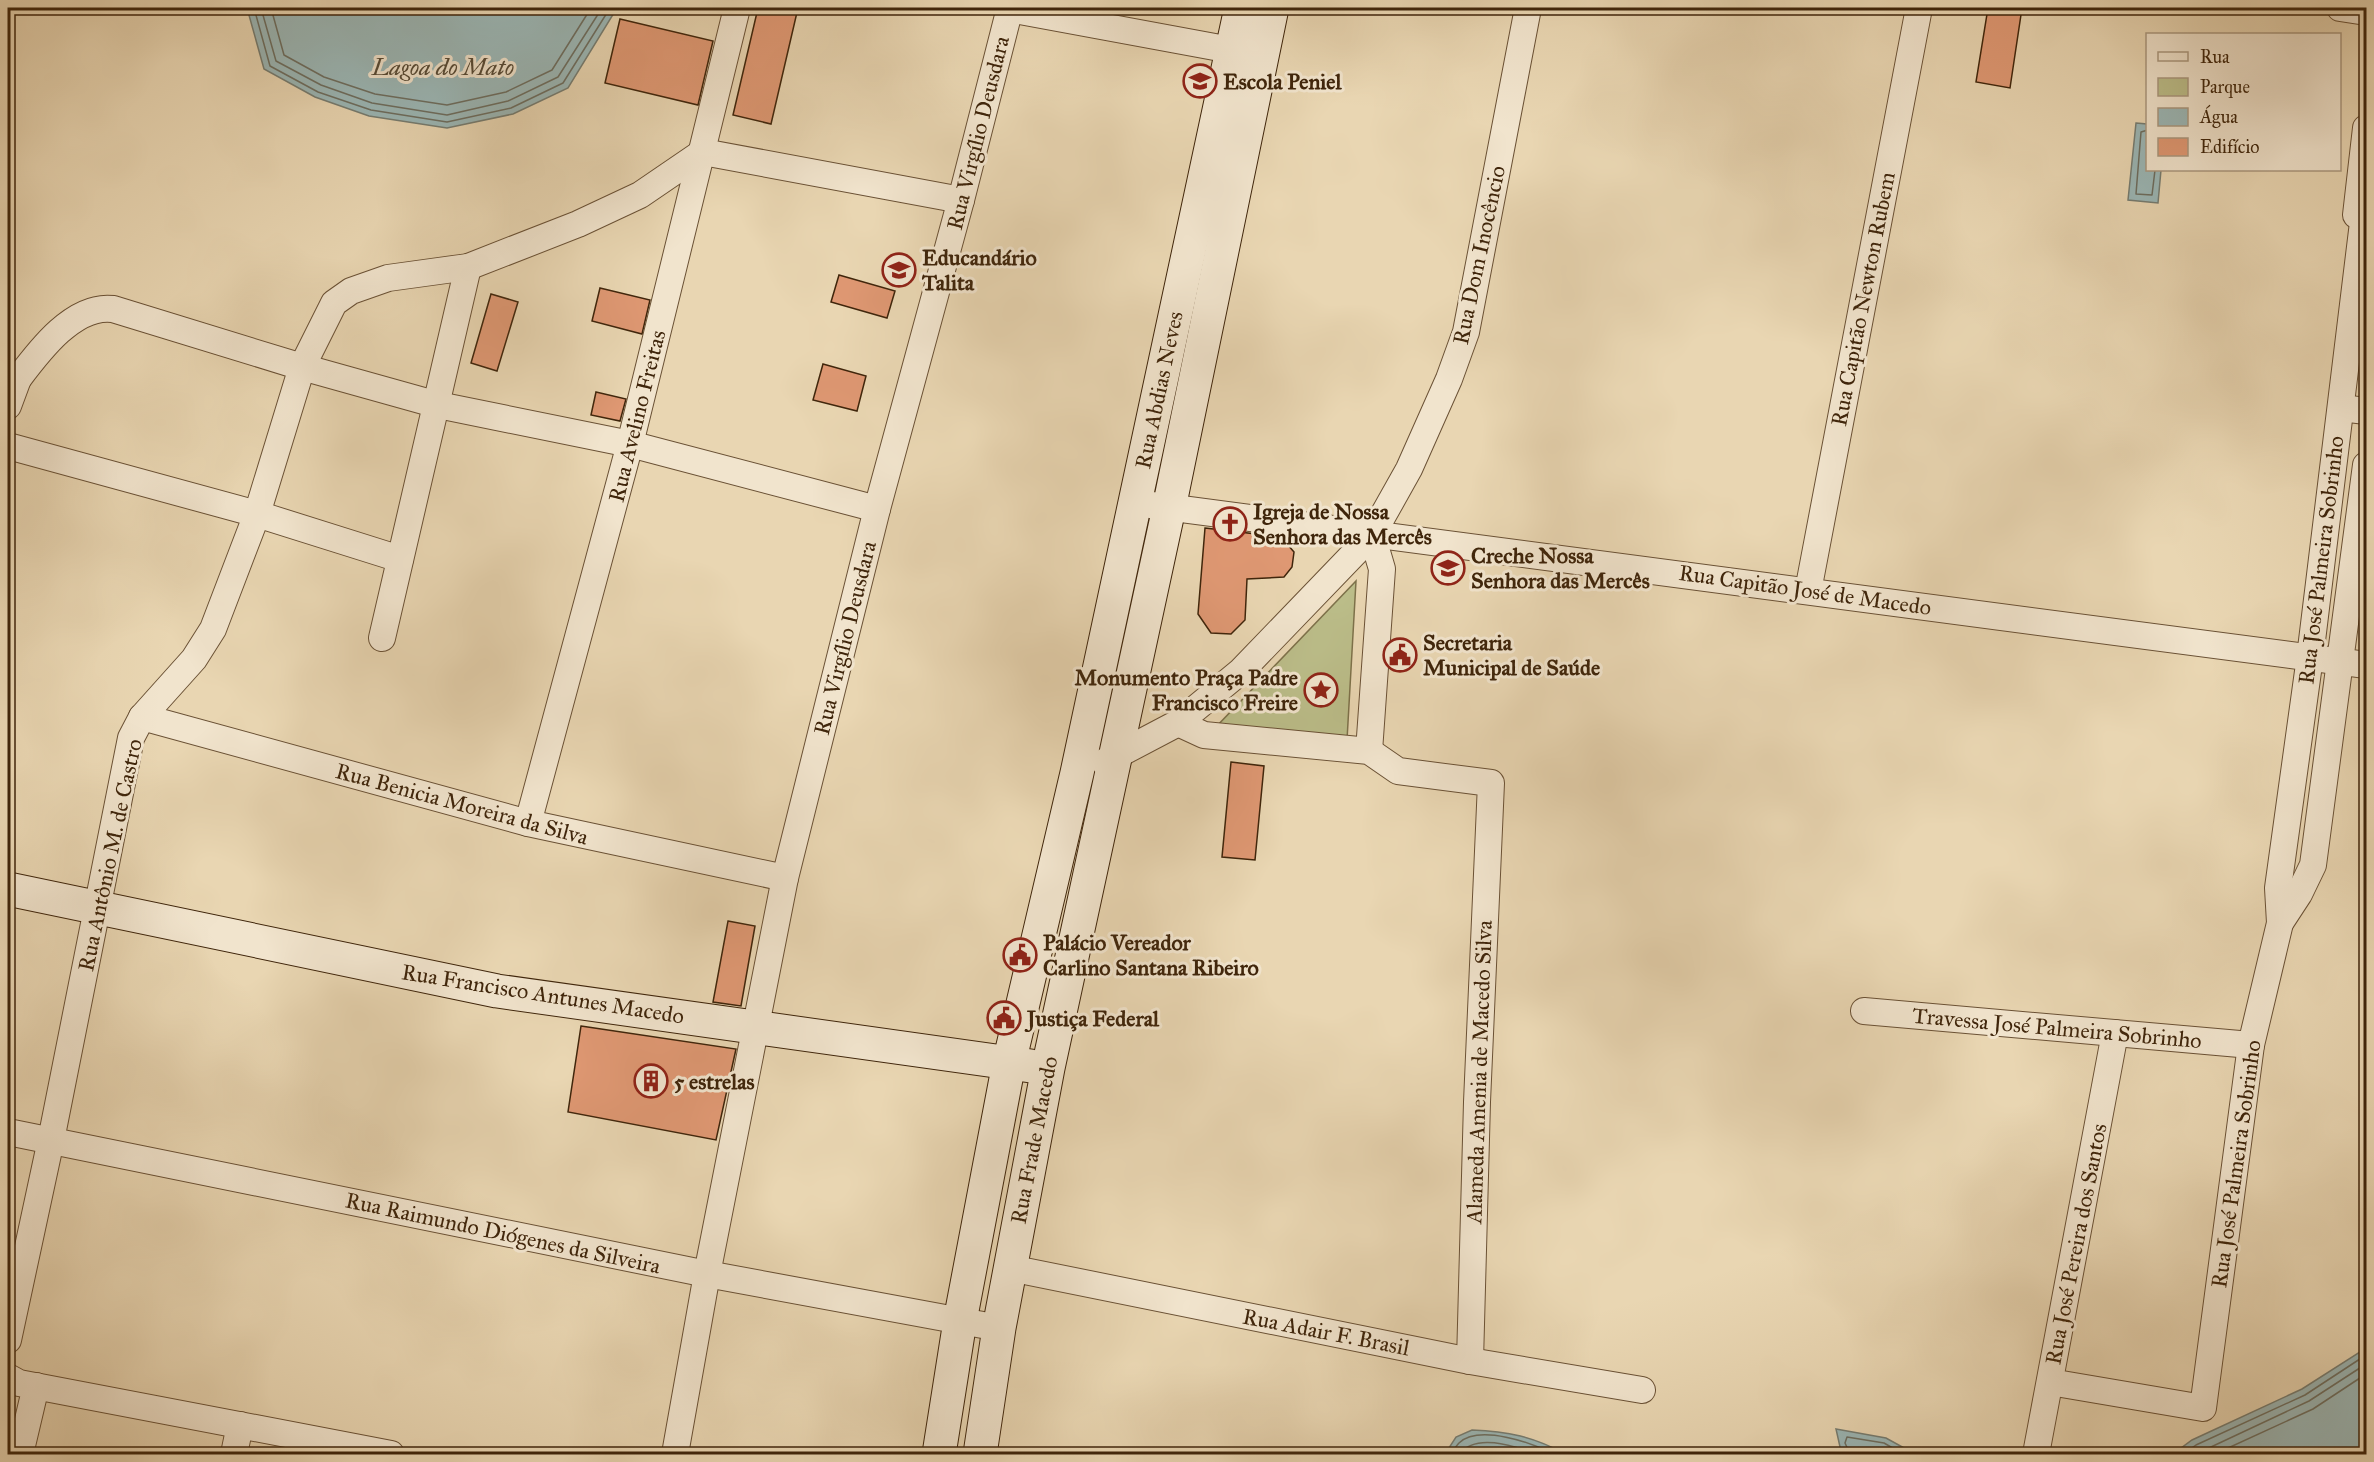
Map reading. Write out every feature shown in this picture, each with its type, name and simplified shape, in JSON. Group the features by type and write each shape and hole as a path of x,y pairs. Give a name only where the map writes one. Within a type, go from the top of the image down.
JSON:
{"main road":[{"name":"Rua Abdias Neves","path":"1115,757 1169,508 1220,178 1230,50 1241,8"},
{"name":"Rua Abdias Neves","path":"1077,772 1136,502 1220,178 1272,8"},
{"name":"Rua Frade Macedo","path":"980,1455 999,1328 1048,1068 1115,757"},
{"name":"Rua Frade Macedo","path":"939,1455 960,1320 1009,1063 1077,772"},
{"name":"Rua Francisco Antunes Macedo","path":"8,889 497,992 1048,1068"}],"street":[{"name":"Rua Avelino Freitas","path":"528,823 630,444 737,8"},
{"path":"1009,8 1230,50"},
{"name":"Rua Virgílio Deusdara","path":"675,1455 707,1274 785,878 877,509 962,200 1009,8"},
{"name":"Rua Dom Inocêncio","path":"1077,772 1115,757 1178,723 1241,671 1372,535 1409,469 1449,380 1466,332 1528,8"},
{"name":"Rua Capitão Newton Rubem","path":"1808,591 1919,8"},
{"path":"2340,8 2367,12"},
{"path":"2307,646 2367,128"},
{"path":"382,638 438,405 468,267 578,224 640,195 703,152 962,200"},
{"name":"Rua José Palmeira Sobrinho","path":"2050,1382 2203,1408 2251,1044 2280,923 2278,888 2307,646 2341,408 2367,198"},
{"name":"Rua Antônio M. de Castro","path":"8,1340 51,1140 131,738 142,717 194,659 213,628 257,514 302,367 334,303 351,291 388,278 468,267"},
{"path":"8,406 13,377 72,323 87,312 106,308 438,405 630,444 877,509"},
{"path":"2341,408 2367,411"},
{"path":"8,446 257,514 400,559"},
{"name":"Rua José Palmeira Sobrinho","path":"2280,923 2299,894 2313,865 2367,465"},
{"name":"Rua Capitão José de Macedo","path":"1136,502 1808,591 2307,646 2342,661 2367,664"},
{"path":"1178,723 1204,735 1369,751 1382,568 1372,535"},
{"name":"Rua Benicia Moreira da Silva","path":"142,717 528,823 785,878"},
{"name":"Alameda Amenia de Macedo Silva","path":"1369,751 1398,771 1491,783 1477,1102 1470,1361"},
{"name":"Travessa José Palmeira Sobrinho","path":"1864,1011 2251,1044"},
{"name":"Rua José Pereira dos Santos","path":"2036,1455 2115,1033"},
{"name":"Rua Raimundo Diógenes da Silveira","path":"8,1132 707,1274 999,1328"},
{"name":"Rua Adair F. Brasil","path":"1010,1268 1470,1361 1642,1390"},
{"path":"8,1377 36,1386 391,1455"},
{"path":"21,1455 36,1386"},
{"path":"234,1455 240,1425"}],"green space":[{"path":"1356,581 1347,740 1215,728"}],"water":[{"name":"Lagoa do Mato","path":"247,8 617,8 568,88 513,114 447,128 369,116 315,97 264,69"},
{"path":"2136,123 2146,124 2146,171 2161,171 2158,203 2128,200"},
{"path":"2366,1348 2366,1454 2173,1454 2192,1440 2302,1389"},
{"path":"1836,1429 1886,1438 1915,1454 1846,1454 1840,1447"},
{"path":"1472,1430 1520,1436 1543,1443 1565,1454 1445,1454 1456,1437"}],"building":[{"path":"758,8 798,8 771,124 733,115"},
{"path":"1988,8 2022,8 2010,88 1976,82"},
{"path":"620,19 713,41 698,105 605,83"},
{"path":"839,275 895,291 887,318 831,302"},
{"path":"600,288 650,300 642,334 592,321"},
{"path":"491,294 518,302 497,371 471,363"},
{"path":"823,364 866,376 857,411 813,400"},
{"path":"596,392 626,399 620,421 591,415"},
{"path":"1205,528 1256,534 1255,541 1277,540 1287,544 1294,552 1292,567 1284,577 1247,579 1245,620 1231,634 1211,633 1198,614"},
{"path":"1231,762 1264,766 1255,860 1222,857"},
{"path":"728,921 755,926 741,1006 713,1002"},
{"name":"5 estrelas","path":"581,1026 736,1049 716,1140 568,1112"}],"place":[{"name":"Escola Peniel","path":"1200,81"},
{"name":"Educandário Talita","path":"899,270"},
{"name":"Igreja de Nossa Senhora das Mercês","path":"1230,524"},
{"name":"Creche Nossa Senhora das Mercês","path":"1448,568"},
{"name":"Secretaria Municipal de Saúde","path":"1400,655"},
{"name":"Monumento Praça Padre Francisco Freire","path":"1321,690"},
{"name":"Palácio Vereador Carlino Santana Ribeiro","path":"1020,955"},
{"name":"Justiça Federal","path":"1004,1018"},
{"name":"5 estrelas","path":"651,1081"}]}
